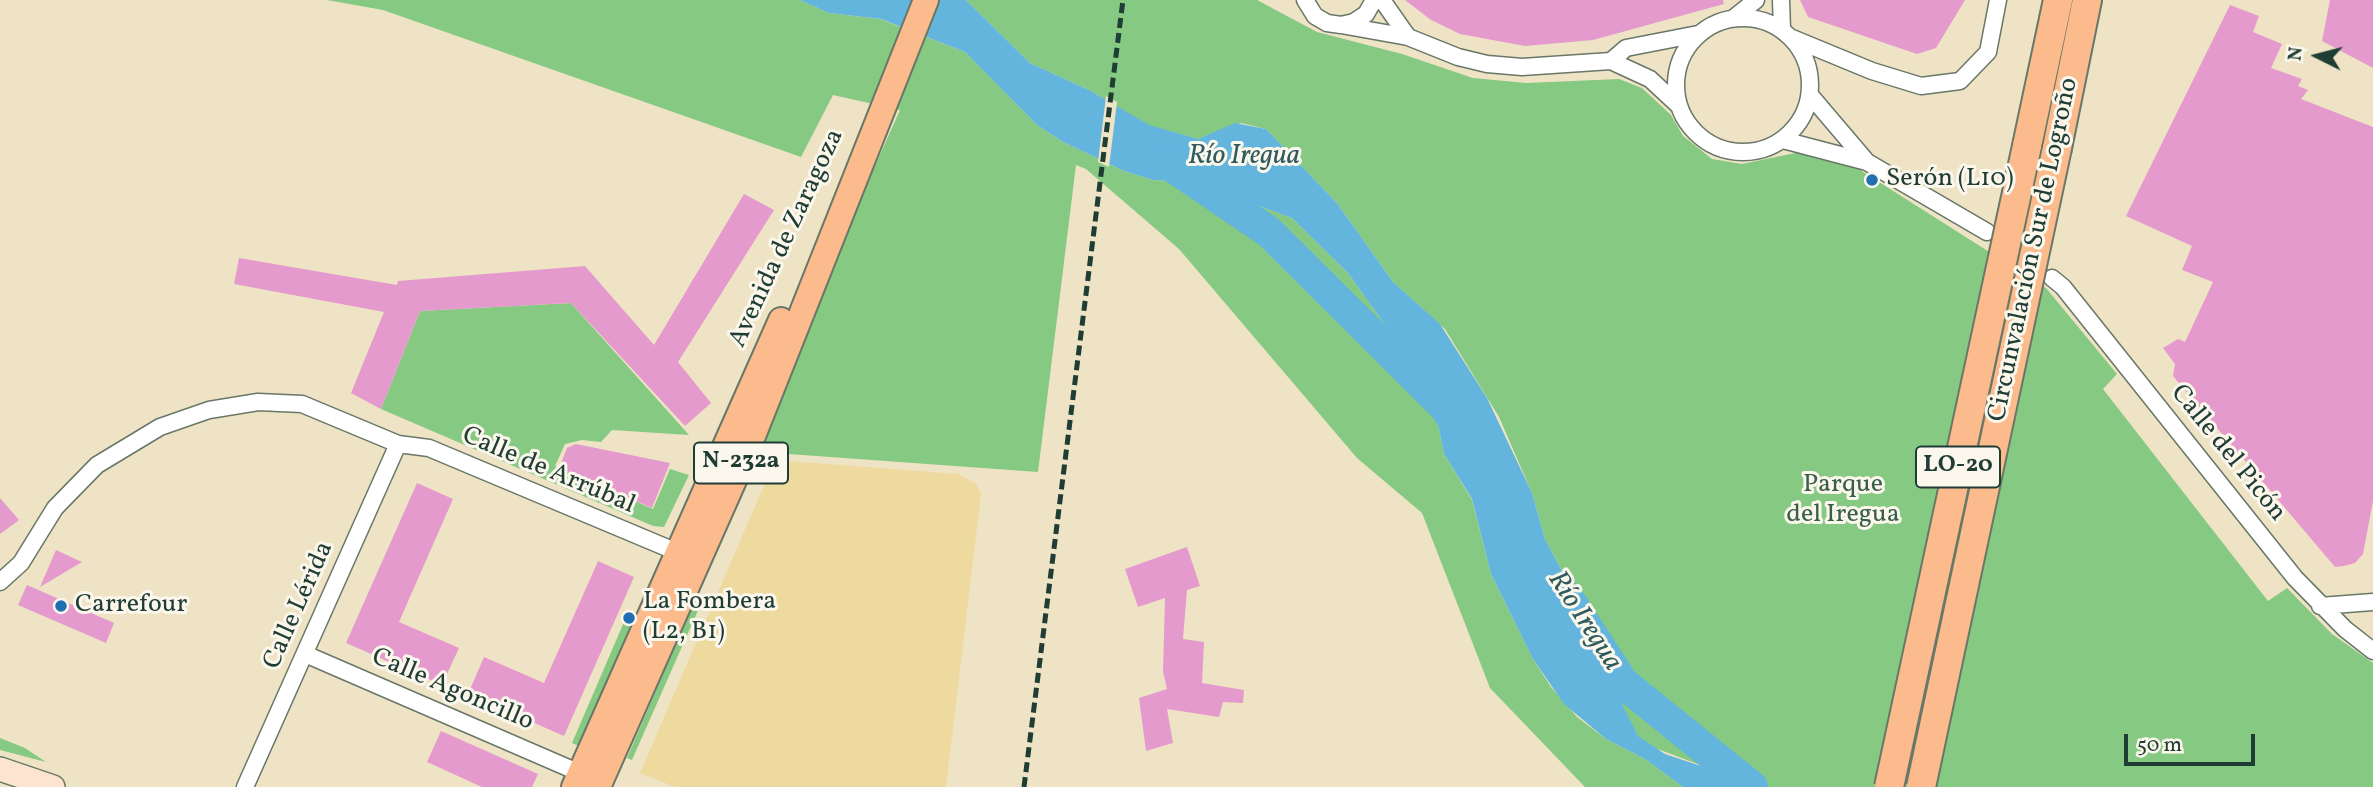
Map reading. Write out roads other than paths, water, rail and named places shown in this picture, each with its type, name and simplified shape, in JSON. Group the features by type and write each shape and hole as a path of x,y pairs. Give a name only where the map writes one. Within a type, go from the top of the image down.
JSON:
{"highway":[{"name":"Circunvalación Sur de Logroño","path":"1889,787 2058,0"},
{"name":"Circunvalación Sur de Logroño","path":"1921,787 2087,0"}],"main road":[{"name":"N-232a","path":"871,133 926,0"},
{"name":"Avenida de Zaragoza","path":"591,784 677,552 842,183 871,133"},
{"name":"Avenida de Zaragoza","path":"591,784 747,451 871,133"},
{"path":"0,769 53,787"}],"street":[{"path":"1306,0 1315,16 1327,23 1408,37 1458,57 1487,64 1522,67 1611,61 1650,79 1678,105"},
{"path":"1341,25 1354,22 1366,14 1374,0"},
{"path":"1382,0 1408,37"},
{"path":"1735,17 1756,0"},
{"path":"1781,0 1786,33 1803,54 1810,74 1810,95 1800,120 1783,139 1763,149 1742,153 1720,149 1701,138 1685,120 1678,105 1675,85 1677,66 1685,48 1698,34 1715,23 1735,17 1760,19 1786,33 1872,71 1920,86 1960,81 1988,52 1998,0"},
{"path":"1611,61 1626,48 1698,34"},
{"path":"1810,95 1867,162"},
{"path":"1783,139 1867,162 1987,232"},
{"name":"Calle del Picón","path":"2052,278 2063,287 2320,606 2372,649"},
{"name":"Calle de Arrúbal","path":"0,582 21,563 55,508 97,464 160,427 209,410 258,402 302,404 398,444 429,448 677,552"},
{"name":"Calle Lérida","path":"245,787 398,444"},
{"path":"2320,606 2373,603"},
{"name":"Calle Agoncillo","path":"305,654 591,784"}],"water":[{"name":"Río Iregua","path":"800,0 966,0 1030,63 1089,90 1149,125 1198,139 1235,123 1266,129 1337,203 1393,282 1440,324 1487,398 1532,493 1545,539 1579,603 1599,658 1638,736 1665,754 1716,771 1745,787 1683,787 1645,759 1606,739 1564,704 1533,659 1491,574 1472,499 1444,454 1434,405 1423,378 1348,273 1292,218 1248,202 1217,184 1153,180 1124,171 1063,142 1037,125 965,52 881,19 829,13"}],"waterway":[{"name":"Río Iregua","path":"1163,160 1269,232 1446,408 1456,424"},
{"name":"Río Iregua","path":"1567,597 1623,683 1752,787"}],"railway":[{"path":"1024,787 1123,0"}],"place":[{"name":"Serón (L10)","path":"1872,180"},
{"name":"Carrefour","path":"61,606"},
{"name":"La Fombera (L2, B1)","path":"629,618"}],"park label":[{"name":"Parque del Iregua","path":"1843,501"}]}
